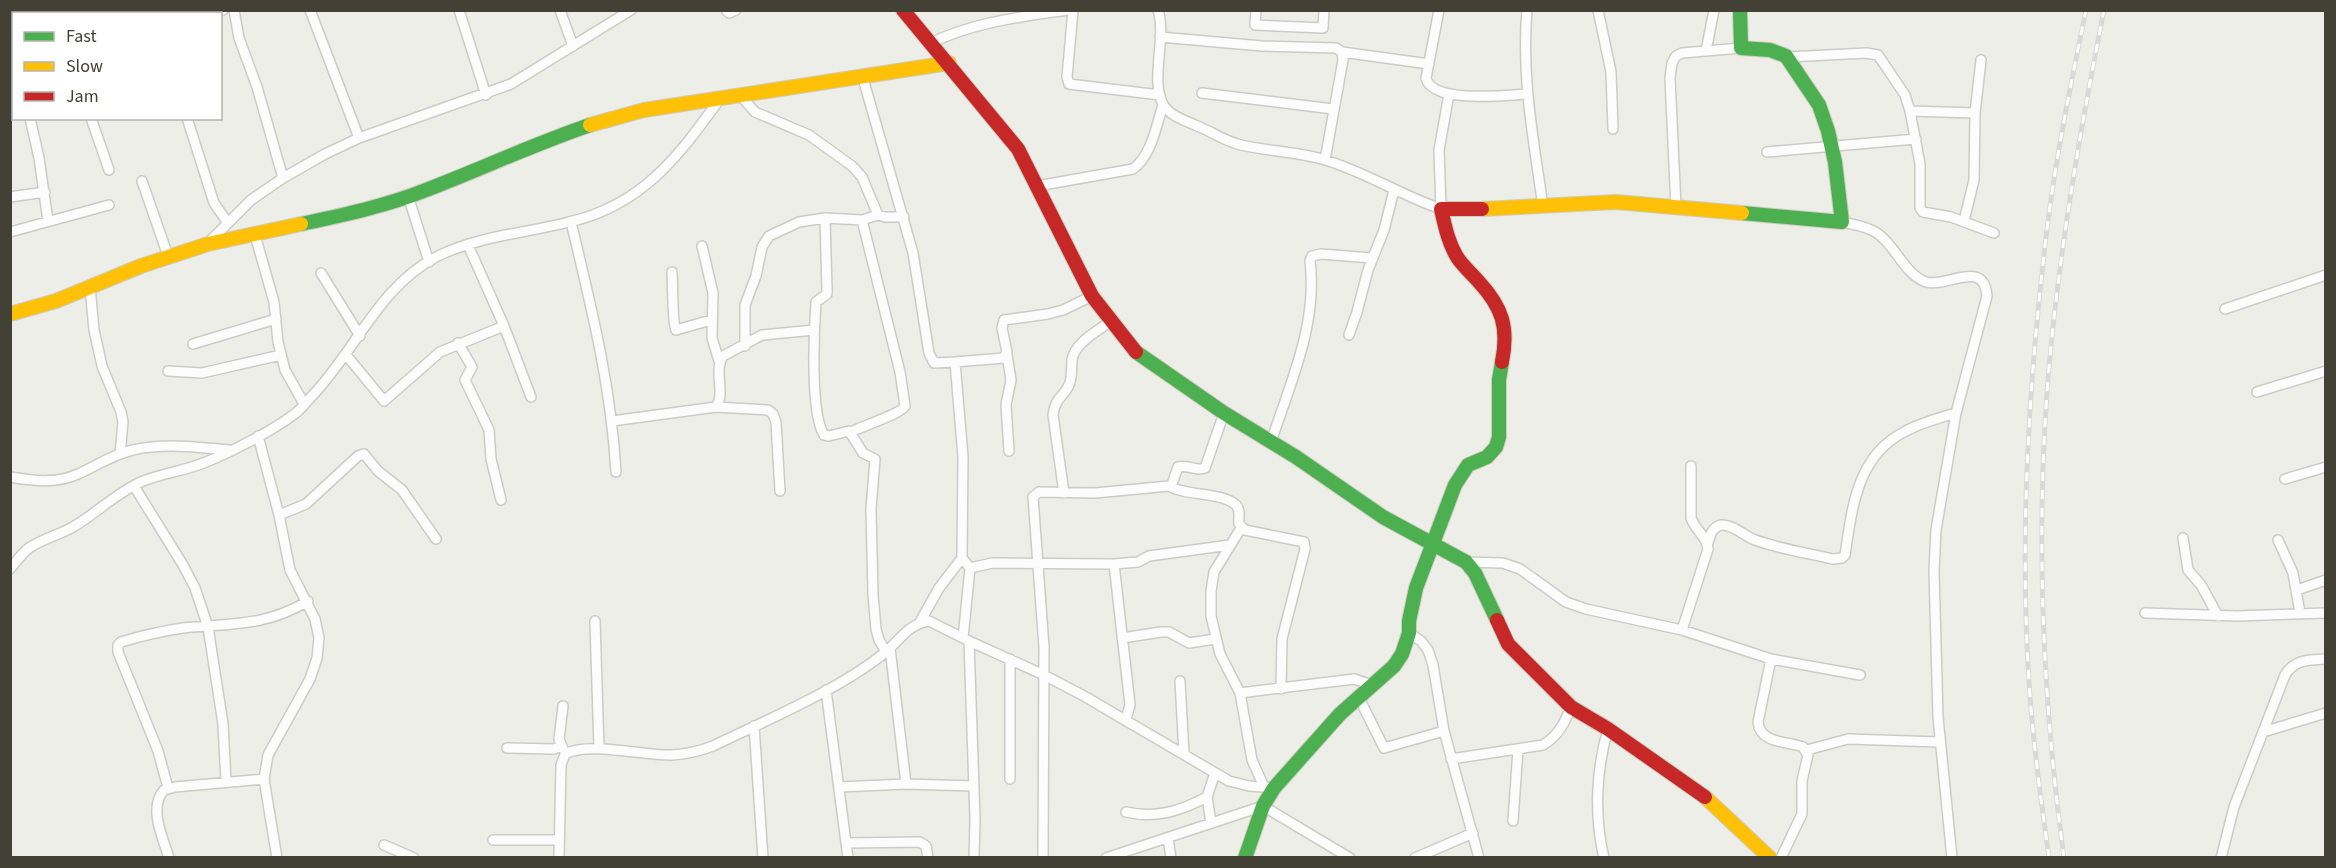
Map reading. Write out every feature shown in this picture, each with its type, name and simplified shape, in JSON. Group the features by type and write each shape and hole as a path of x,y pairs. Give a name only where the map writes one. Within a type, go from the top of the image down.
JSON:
{"street":[{"path":"234,10 239,38 257,87 283,178"},
{"path":"310,10 359,138"},
{"path":"560,10 573,46"},
{"path":"208,244 251,200 283,178 359,138 486,95 539,69 631,10"},
{"path":"726,10 729,13 736,10"},
{"path":"903,10 1018,149 1092,296 1139,356 1383,517 1466,562 1475,573 1508,644 1541,675 1557,695 1571,707 1608,729 1694,788 1721,810 1770,858"},
{"path":"931,43 948,34 978,25 1067,10"},
{"path":"1073,10 1067,77 1069,84 1162,100 1171,114 1224,140 1325,160 1371,178 1417,201 1441,209 1544,207 1616,202 1842,222 1868,228 1879,234 1910,270 1926,281 1936,284 1974,276 1982,280 1987,296 1956,412 1936,530 1940,742 1952,858"},
{"path":"1037,186 1133,169 1142,162 1147,153 1162,100 1158,10"},
{"path":"1256,10 1255,25 1323,28 1324,10"},
{"path":"1439,10 1426,78 1427,84 1433,89 1449,94 1527,94"},
{"path":"1527,10 1525,57 1527,94 1544,207"},
{"path":"1598,10 1611,72 1613,129"},
{"path":"1706,51 1714,10"},
{"path":"1740,10 1741,48"},
{"path":"460,11 486,95"},
{"path":"1160,37 1262,46 1336,48 1342,52 1429,64"},
{"path":"1676,207 1671,100 1672,63 1676,56 1682,53 1741,48 1764,49 1777,51 1788,57 1818,104 1825,120 1831,147 1841,197 1842,222"},
{"path":"1325,160 1343,60 1342,52"},
{"path":"1788,57 1866,52 1878,55 1905,95 1910,111 1920,164 1920,208 1927,213 1964,221 1994,233"},
{"path":"1964,221 1974,180 1975,113 1981,60"},
{"path":"10,314 56,301 168,256 208,244 345,215 408,196 594,124 644,110 722,96 949,63"},
{"path":"862,75 913,253 931,360 934,363 955,362 1000,359 1007,355"},
{"path":"1202,93 1333,108"},
{"path":"739,94 754,112 808,135 852,166 862,177 878,215"},
{"path":"1245,858 1269,787 1340,714 1394,666 1402,654 1409,633 1409,621 1416,588 1432,542 1462,472 1468,465 1492,453 1499,437 1498,380 1506,343 1503,318 1493,297 1459,260 1453,250 1447,237 1441,209 1439,150 1449,94"},
{"path":"10,554 28,549 89,518 134,486 164,474 207,462 258,436 296,413 347,356 398,284 429,262 468,245 517,232 571,222 607,209 634,195 660,175 682,152 722,96"},
{"path":"1910,111 1975,113"},
{"path":"30,120 45,192 48,221"},
{"path":"92,120 109,170"},
{"path":"188,120 214,203 228,223"},
{"path":"1767,152 1916,139"},
{"path":"142,181 168,256"},
{"path":"1349,335 1372,258 1384,230 1394,190"},
{"path":"10,197 45,192"},
{"path":"408,196 429,262"},
{"path":"10,232 109,205"},
{"path":"745,346 745,305 756,276 762,247 769,236 799,222 825,218 862,220 878,215 904,217"},
{"path":"825,218 827,294 816,302 813,358 821,430 824,435 829,436 851,432 899,413 905,406 900,372 862,220"},
{"path":"571,222 595,318 612,421 616,472"},
{"path":"255,235 274,302 280,355 285,370 304,404"},
{"path":"468,245 504,326 531,397"},
{"path":"702,246 713,293 711,320 714,348 719,361 720,399 716,406"},
{"path":"1271,442 1308,322 1312,296 1310,261 1312,256 1321,254 1372,258"},
{"path":"672,272 673,322 676,330 711,320"},
{"path":"321,273 360,336"},
{"path":"2225,309 2325,275"},
{"path":"90,287 94,330 102,366 123,422 120,454"},
{"path":"1009,451 1006,405 1011,380 1002,328 1004,320 1048,314 1092,296"},
{"path":"193,344 276,319"},
{"path":"1064,493 1053,415 1054,407 1056,400 1070,384 1073,354 1078,346 1111,321"},
{"path":"347,356 384,401 423,365 441,352 458,343 504,326"},
{"path":"719,361 723,356 762,335 814,330"},
{"path":"458,343 472,367 465,380 489,430 491,459 501,500"},
{"path":"168,371 202,373 280,355"},
{"path":"507,748 599,749 660,755 693,753 713,746 826,690 869,665 888,650 902,634 920,622 939,588 962,558 963,457 955,362"},
{"path":"2257,392 2325,371"},
{"path":"612,421 716,406 768,410 773,414 776,422 780,491"},
{"path":"1682,630 1708,549 1711,532 1717,526 1730,527 1752,539 1774,546 1833,560 1842,558 1845,555 1852,505 1858,485 1869,464 1883,445 1904,432 1956,412"},
{"path":"1169,486 1172,484 1178,467 1200,470 1205,468 1224,413"},
{"path":"851,432 863,453 875,459 871,509 876,629 888,650 906,784"},
{"path":"258,436 279,515 290,570 308,602 319,638 317,658 310,679 268,755 264,779 277,858"},
{"path":"10,477 45,482 63,480 120,454 154,447 230,450"},
{"path":"279,515 306,504 358,456 364,454 378,471 402,490 436,539"},
{"path":"1691,466 1691,518 1708,543"},
{"path":"2285,479 2325,467"},
{"path":"134,486 195,588 208,627 223,724 226,782"},
{"path":"1043,858 1044,675 1033,497 1039,492 1064,493 1169,486 1176,490 1209,495 1234,504 1238,509 1241,528"},
{"path":"1241,528 1214,572 1211,591 1215,639 1240,693 1252,760 1269,787"},
{"path":"1241,528 1302,540 1305,545 1282,639 1281,689"},
{"path":"2183,538 2188,570 2201,585 2218,616"},
{"path":"2278,540 2293,573 2300,614"},
{"path":"970,568 992,563 1114,564 1138,562 1149,556 1230,545"},
{"path":"10,569 28,549"},
{"path":"962,558 970,568 966,640 974,786 974,858"},
{"path":"1466,562 1503,564 1532,576 1566,602 1586,609 1682,630 1771,659 1860,675"},
{"path":"1114,564 1129,696 1126,719"},
{"path":"2297,590 2325,580"},
{"path":"168,788 158,752 118,645 149,634 185,628 261,621 280,616 308,602"},
{"path":"2145,613 2218,616 2325,613"},
{"path":"595,621 599,749"},
{"path":"920,622 929,621 938,624 966,640 1044,675 1126,719 1229,781 1269,787"},
{"path":"1122,638 1169,632 1190,643 1215,639"},
{"path":"1409,633 1421,641 1428,650 1438,688 1450,759 1479,858"},
{"path":"1010,659 1010,779"},
{"path":"1771,659 1758,722 1759,729 1767,738 1799,745 1807,750 1848,739 1940,742"},
{"path":"2221,858 2234,807 2290,668 2307,659 2325,659"},
{"path":"1240,693 1354,679 1372,685"},
{"path":"1180,681 1184,754"},
{"path":"826,690 848,858"},
{"path":"1359,698 1384,748 1444,731"},
{"path":"559,858 563,750 560,731 563,706"},
{"path":"1450,759 1543,744 1555,737 1563,727 1571,707"},
{"path":"2263,732 2325,713"},
{"path":"754,726 764,858"},
{"path":"1604,858 1598,779 1601,752 1608,729"},
{"path":"1513,821 1518,749"},
{"path":"1781,858 1802,814 1802,781 1807,750"},
{"path":"1211,823 1207,797 1215,773"},
{"path":"169,858 157,813 161,794 168,788 264,779"},
{"path":"839,787 906,784 974,786"},
{"path":"1126,812 1155,816 1172,812 1207,797"},
{"path":"1106,858 1263,806 1350,858"},
{"path":"1415,858 1473,833"},
{"path":"1168,838 1171,858"},
{"path":"493,840 559,840"},
{"path":"846,843 920,842 926,846 928,858"},
{"path":"384,845 414,858"}],"railway":[{"path":"2049,858 2029,688 2025,556 2028,446 2031,391 2047,229 2059,147 2086,10"},
{"path":"2064,858 2046,683 2042,567 2044,450 2051,344 2063,248 2104,10"}],"traffic: fast":[{"path":"1740,10 1741,48 1770,50 1786,56 1819,105 1835,162 1842,222 1742,213"},
{"path":"301,224 364,210 411,196 590,125"},
{"path":"1136,352 1224,413 1296,457 1383,517 1466,562 1475,573 1497,620"},
{"path":"1245,858 1263,806 1274,788 1340,714 1394,666 1402,654 1409,633 1409,621 1416,588 1455,485 1468,465 1487,457 1496,447 1499,437 1499,380 1502,362"}],"traffic: slow":[{"path":"590,125 644,110 949,63"},
{"path":"1482,209 1616,202 1742,213"},
{"path":"10,314 56,301 141,266 208,244 301,224"},
{"path":"1705,797 1770,858"}],"traffic: jam":[{"path":"903,10 1018,149 1092,296 1136,352"},
{"path":"1482,209 1441,209 1449,240 1457,257 1487,291 1502,318 1505,338 1502,362"},
{"path":"1497,620 1508,644 1571,707 1608,729 1705,797"}]}
